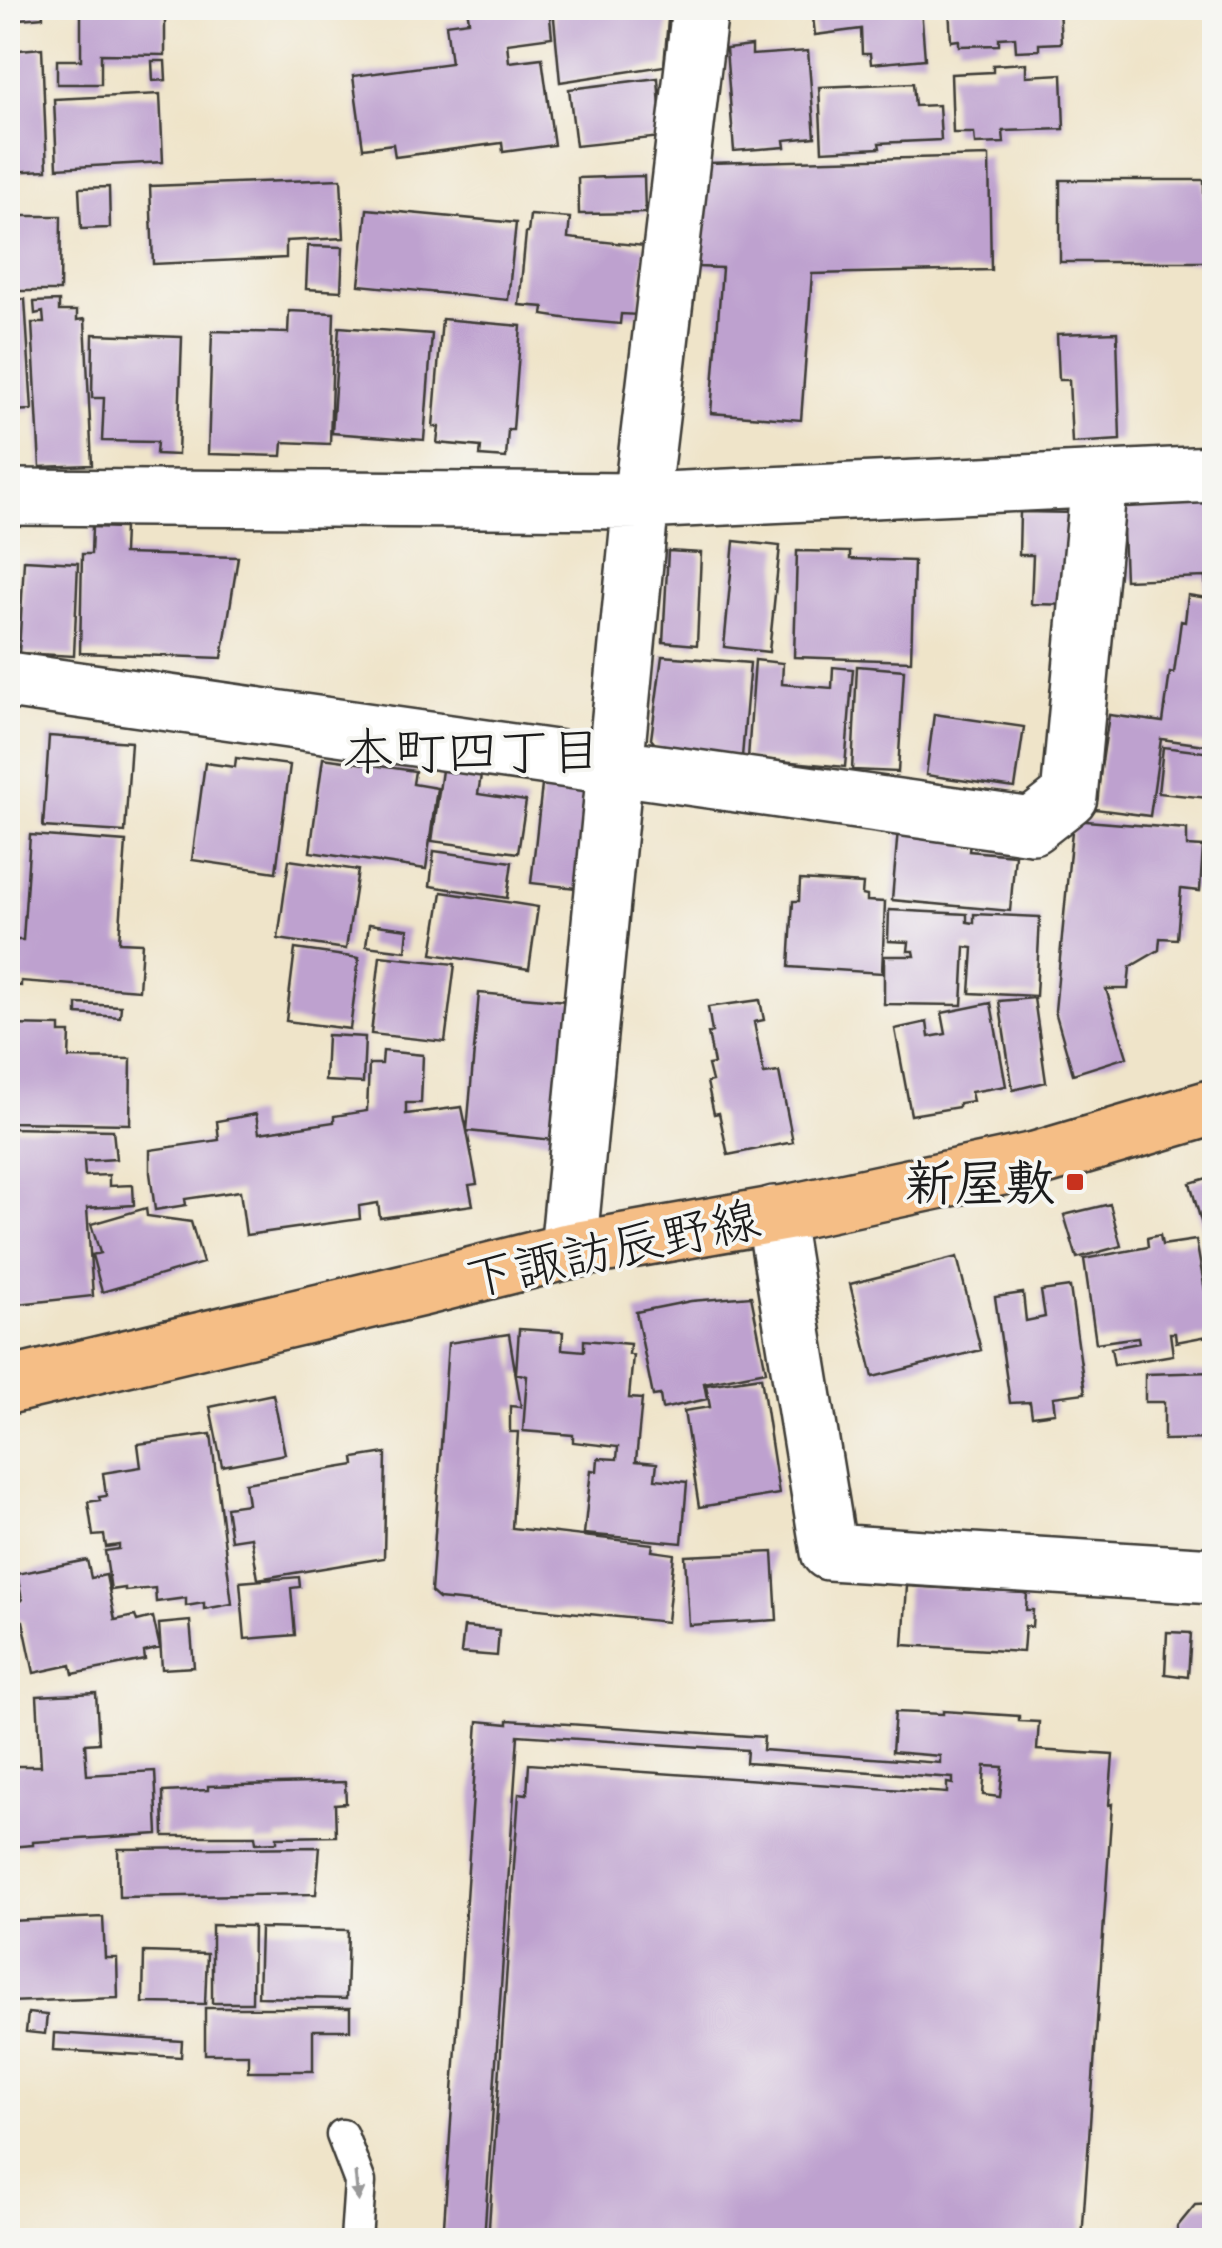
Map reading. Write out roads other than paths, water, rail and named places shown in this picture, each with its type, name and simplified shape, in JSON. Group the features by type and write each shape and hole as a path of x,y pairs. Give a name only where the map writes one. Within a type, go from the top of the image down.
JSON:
{"main road":[{"name":"下諏訪辰野線","path":"8,1386 568,1251 1036,1160 1214,1107"}],"street":[{"path":"568,1251 641,502 700,8"},
{"path":"8,497 641,502 1214,474"},
{"path":"8,680 1032,826 1068,798 1099,480"},
{"path":"774,1214 829,1552 1214,1576"}],"lane":[{"path":"342,2136 360,2182 356,2240"}],"place":[{"name":"新屋敷","path":"1075,1182"}],"district":[{"name":"本町四丁目","path":"472,751"}]}
